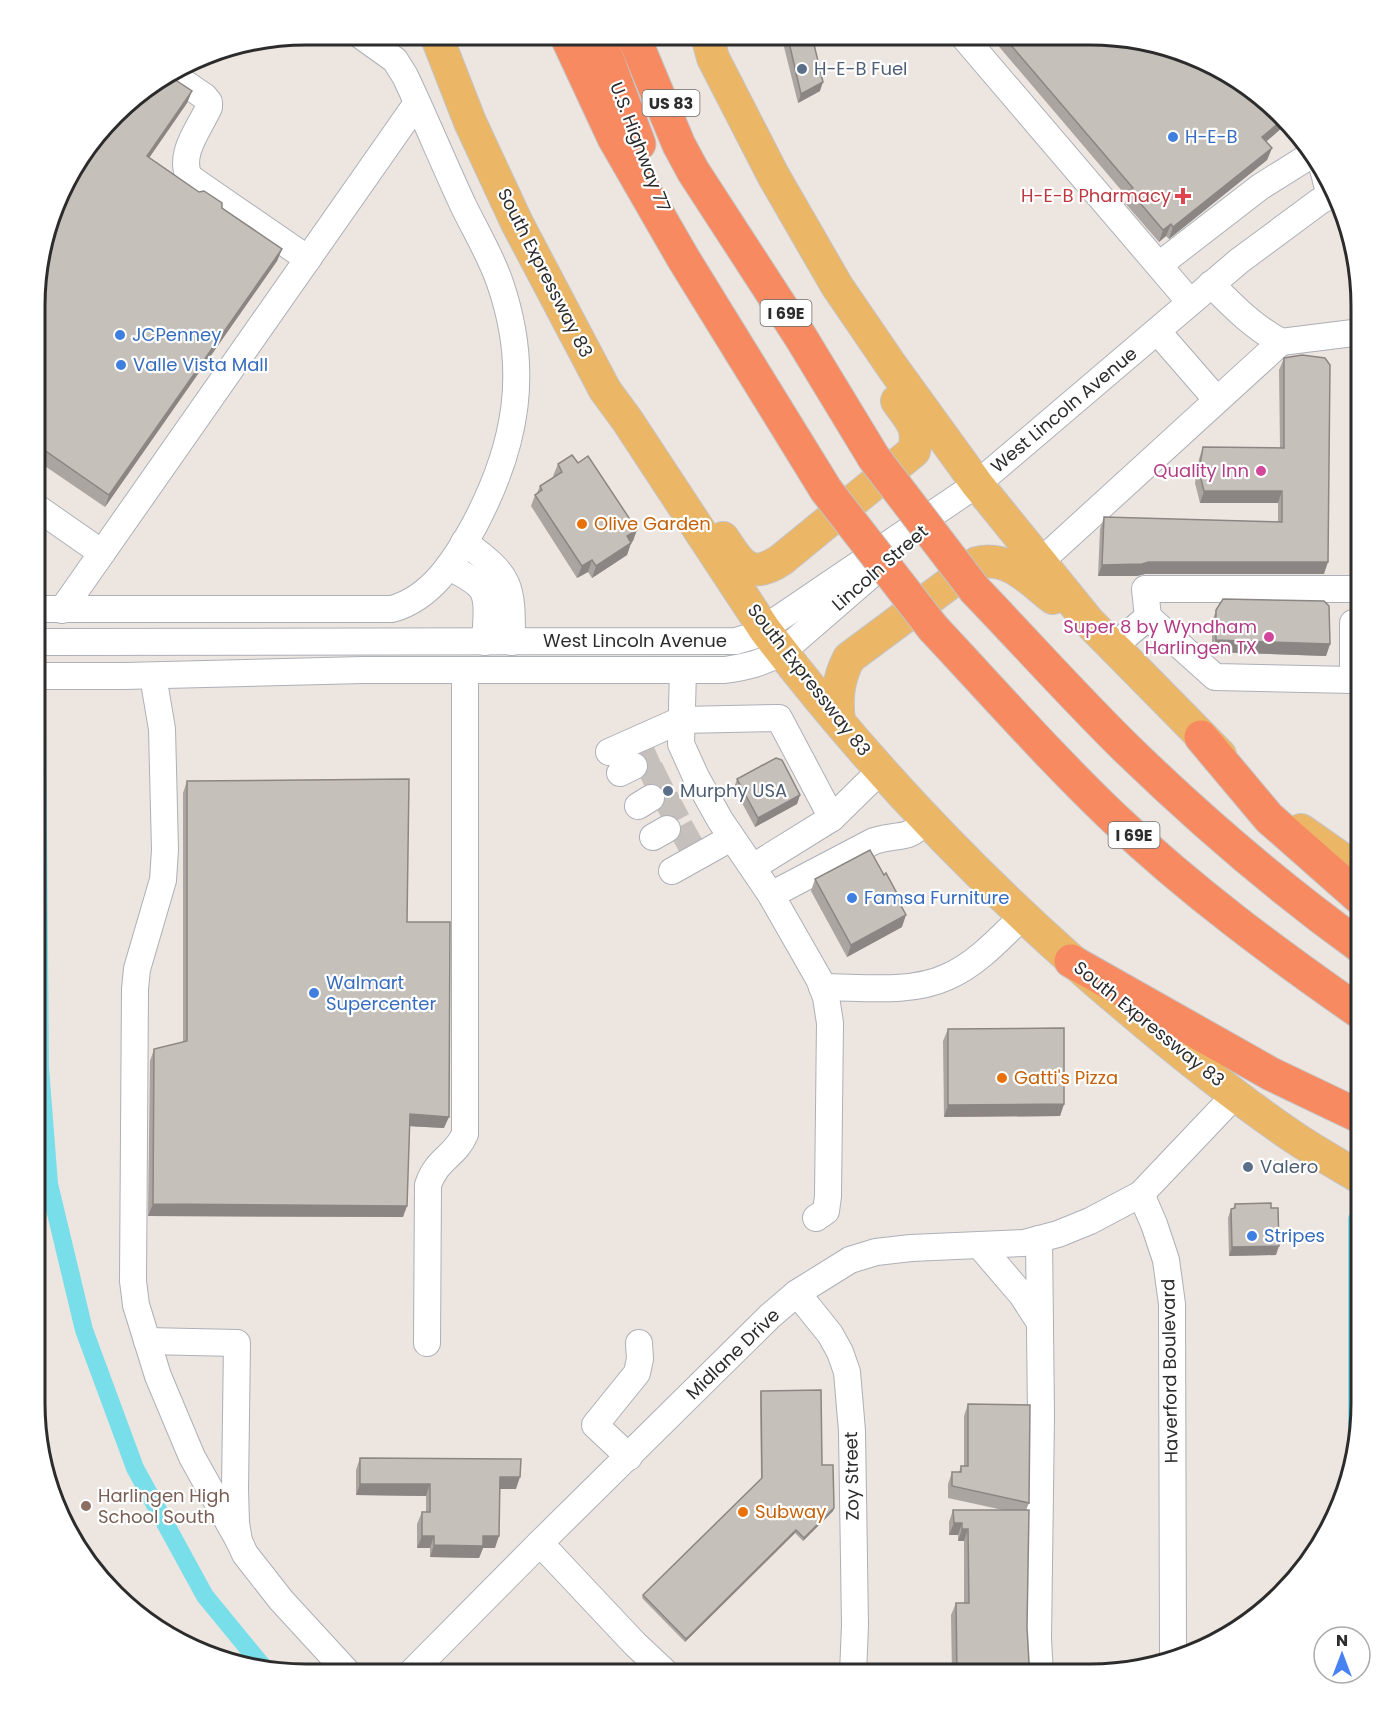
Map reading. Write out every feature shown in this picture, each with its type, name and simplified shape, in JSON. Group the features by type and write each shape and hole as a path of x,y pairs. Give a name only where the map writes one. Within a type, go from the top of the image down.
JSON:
{"highway":[{"path":"571,45 615,138 683,258"},
{"name":"U.S. Highway 77","path":"601,45 683,258"},
{"name":"U.S. Highway 77","path":"637,45 679,145 693,171"},
{"name":"US 83","path":"653,45 693,171"},
{"name":"I 69E","path":"693,171 800,336 874,458 975,590 1125,747 1217,832 1310,909 1351,940"},
{"name":"I 69E","path":"683,258 826,490 933,628 1036,740 1116,819 1187,882 1276,954 1351,1006"},
{"path":"1201,737 1269,818 1351,890"},
{"path":"1071,961 1270,1074 1351,1112"}],"main road":[{"name":"South Expressway 83","path":"440,45 470,122 517,223 605,390 774,641 880,770 972,868 1071,961 1179,1053 1295,1137 1351,1172"},
{"path":"709,45 713,58 742,118 837,286 977,484 1089,622 1201,737 1298,828 1351,866"},
{"path":"627,420 642,422 648,426 740,561 746,567 757,571 770,567 914,451 917,431 848,325 841,309 837,286"},
{"path":"839,721 838,686 849,658 977,563 988,560 998,561 1019,572 1089,622"}],"street":[{"path":"45,609 392,609 406,606 435,584 464,542 487,500 510,435 516,402 515,350 506,300 405,76 395,60 374,45"},
{"path":"971,45 1190,302"},
{"path":"178,79 209,102 209,107 194,136 186,160 185,169 189,177 308,259"},
{"path":"62,610 417,103"},
{"path":"1158,265 1260,187 1305,159"},
{"name":"West Lincoln Avenue","path":"45,676 363,670 725,670 750,667 766,661 774,641 977,484 1239,261 1327,198"},
{"path":"1211,284 1248,321 1281,342"},
{"path":"1156,331 1217,400"},
{"path":"1040,562 1281,342 1351,333"},
{"path":"45,513 102,553"},
{"path":"464,542 495,565 505,580 511,602 512,642"},
{"path":"448,566 475,582 484,593 486,601 484,642"},
{"path":"1351,588 1145,589 1148,617 1215,677 1351,680"},
{"path":"1113,647 1148,617"},
{"name":"West Lincoln Avenue","path":"45,642 736,641 753,636 774,641"},
{"path":"427,1343 428,1185 437,1166 460,1145 465,1134 465,670"},
{"path":"683,670 696,786 771,895 826,997 830,1023 828,1196 826,1211 816,1218"},
{"path":"153,675 162,729 165,850 163,880 137,969 133,1281 136,1305 158,1376 192,1457 245,1554 281,1600 340,1664"},
{"path":"696,786 647,810 696,786 779,718 832,818"},
{"path":"753,867 832,818 880,770"},
{"path":"771,895 874,841 887,837 901,838 916,831 927,820"},
{"path":"822,987 902,987 924,985 947,977 977,959 1023,916"},
{"path":"1141,1194 1236,1094"},
{"name":"Midlane Drive","path":"420,1664 770,1316 797,1293 850,1260 876,1252 911,1248 1024,1243 1058,1234 1090,1221 1141,1194"},
{"name":"Haverford Boulevard","path":"1141,1194 1166,1260 1172,1304 1173,1650"},
{"path":"1039,1239 1040,1664"},
{"path":"980,1246 1022,1295 1040,1323"},
{"name":"Zoy Street","path":"797,1293 830,1334 847,1372 852,1443 855,1664"},
{"path":"147,1341 237,1343 235,1489 239,1540"},
{"path":"629,1457 595,1425 637,1373 640,1359 639,1343"},
{"path":"540,1543 656,1664"}],"building":[{"name":"H-E-B Fuel","path":"790,45 814,45 823,82 801,94"},
{"name":"H-E-B","path":"1011,45 1124,47 1174,59 1205,72 1235,89 1277,125 1262,137 1272,148 1173,227 1171,224 1163,230 1130,191 1133,188"},
{"name":"Valle Vista Mall","path":"176,80 192,91 147,156 199,192 204,191 222,203 222,208 282,249 109,495 45,451 47,272 54,239 65,206 89,161 110,134 134,110"},
{"name":"Quality Inn","path":"1302,355 1325,358 1330,365 1328,562 1149,562 1102,565 1104,517 1282,522 1282,491 1204,491 1199,471 1203,447 1284,448 1284,358"},
{"name":"Olive Garden","path":"572,455 578,463 588,456 637,530 627,536 631,543 596,566 592,560 582,566 535,495 542,490 540,486 562,472 558,464"},
{"name":"Super 8 by Wyndham Harlingen TX","path":"1223,599 1324,601 1329,606 1330,644 1216,640 1216,610"},
{"path":"776,758 782,760 800,795 758,818 737,779"},
{"name":"Walmart Supercenter","path":"409,779 407,922 450,922 449,1117 410,1114 407,1206 153,1204 154,1049 187,1041 187,781"},
{"name":"Famsa Furniture","path":"870,850 884,875 886,873 906,915 851,945 815,879"},
{"name":"Gatti's Pizza","path":"1064,1028 1064,1104 948,1105 948,1029"},
{"name":"Stripes","path":"1271,1203 1271,1208 1278,1208 1279,1246 1232,1247 1231,1209 1235,1208 1235,1204"},
{"path":"821,1390 822,1465 833,1465 834,1508 804,1538 796,1530 686,1639 643,1595 762,1478 761,1391"},
{"path":"968,1404 1030,1405 1029,1503 952,1486 952,1472 961,1472 961,1466 968,1466"},
{"path":"360,1458 521,1459 520,1477 500,1477 499,1536 483,1536 483,1546 434,1545 434,1536 422,1536 422,1512 430,1512 430,1484 360,1484"},
{"path":"953,1510 1029,1510 1027,1627 1029,1664 957,1664 956,1603 969,1603 968,1529 962,1529 962,1523 954,1523"}],"waterway":[{"path":"45,1132 49,1184 84,1330 135,1468 205,1596 257,1659"}],"tunnel":[{"path":"634,766 668,751"},
{"path":"644,785 677,769"},
{"path":"660,815 692,798"},
{"path":"675,844 707,826"}],"place":[{"name":"H-E-B Fuel","path":"802,69"},
{"name":"H-E-B","path":"1173,137"},
{"name":"H-E-B Pharmacy","path":"1183,196"},
{"name":"JCPenney","path":"120,335"},
{"name":"Valle Vista Mall","path":"121,365"},
{"name":"Quality Inn","path":"1261,471"},
{"name":"Olive Garden","path":"582,524"},
{"name":"Super 8 by Wyndham Harlingen TX","path":"1269,637"},
{"name":"Murphy USA","path":"668,791"},
{"name":"Famsa Furniture","path":"852,898"},
{"name":"Walmart Supercenter","path":"314,993"},
{"name":"Gatti's Pizza","path":"1002,1078"},
{"name":"Valero","path":"1248,1167"},
{"name":"Stripes","path":"1252,1236"},
{"name":"Harlingen High School South","path":"86,1506"},
{"name":"Subway","path":"743,1512"}]}
